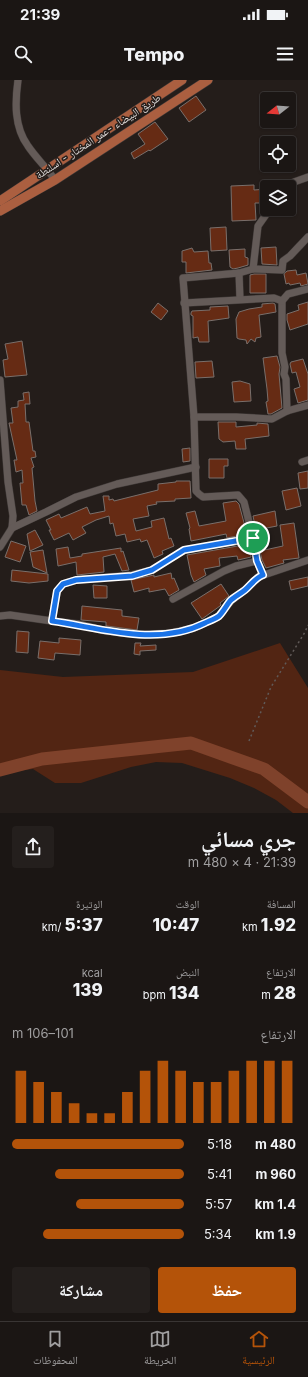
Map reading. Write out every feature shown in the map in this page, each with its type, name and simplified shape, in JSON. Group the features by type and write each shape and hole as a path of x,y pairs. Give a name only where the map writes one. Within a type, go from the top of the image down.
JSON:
{"main road":[{"name":"طريق البيضاء -عمر المختار - اسلنطة","path":"0,201 182,80"},
{"name":"طريق البيضاء -عمر المختار - اسلنطة","path":"0,211 55,180 208,80"}],"street":[{"path":"18,80 16,115 21,134 27,146 55,180"},
{"path":"296,181 308,177"},
{"path":"253,270 258,226 265,216"},
{"path":"263,575 257,561 244,502 241,497 238,495 203,497 196,491 194,417 183,278 239,273 253,270 282,270 283,261 290,256 306,239"},
{"path":"306,239 308,248"},
{"path":"239,273 240,299"},
{"path":"287,411 286,379 284,374 285,367 282,353 282,301 288,294 308,289"},
{"path":"184,303 274,298 282,301"},
{"path":"0,380 2,432 13,516 12,528 0,547"},
{"path":"194,417 272,419 287,411 308,405"},
{"path":"12,528 76,497 110,486 196,467"},
{"path":"0,482 8,482"},
{"path":"52,621 57,591 63,584 76,580 132,576 152,570 184,550 253,538"},
{"path":"0,616 78,624 106,631 141,635 171,633 194,628 219,616 231,601 258,577 308,560"},
{"path":"173,599 224,571 236,566 257,561"}],"path":[{"path":"249,741 271,687 308,625"}],"shaded area":[{"path":"280,643 308,688 308,813 293,813 276,800 254,788 230,778 182,763 156,762 131,767 81,783 55,783 33,769 8,772 0,776 0,670 63,677 193,672"}],"building":[{"path":"196,96 206,110 189,122 179,108"},
{"path":"155,122 168,139 150,151 149,150 134,159 131,153 145,144 138,134"},
{"path":"254,185 254,190 260,190 260,203 255,203 256,220 232,221 231,186"},
{"path":"226,227 227,250 211,251 210,228"},
{"path":"276,247 277,265 262,264 261,248"},
{"path":"192,248 194,252 208,251 209,263 211,263 212,270 186,273 186,262 182,262 182,251"},
{"path":"245,249 245,257 248,258 248,265 233,269 230,267 229,250"},
{"path":"296,270 297,275 306,273 308,284 301,286 300,283 290,285 289,283 286,284 284,274 287,271"},
{"path":"266,274 266,293 250,293 250,275"},
{"path":"308,302 308,324 290,330 287,314 299,310 298,305"},
{"path":"158,303 168,311 161,320 151,312"},
{"path":"262,304 275,304 276,312 259,315 261,337 256,338 255,342 251,339 247,344 246,340 237,338 236,319 239,312 262,307"},
{"path":"228,306 229,318 208,321 209,342 199,342 198,337 193,338 192,311 210,310 210,307"},
{"path":"22,341 27,375 5,377 3,360 8,359 5,344"},
{"path":"277,356 280,367 279,374 282,408 268,414 266,402 268,401 267,389 263,358"},
{"path":"303,359 308,374 308,400 298,403 294,389 300,387 296,372 292,373 290,364 291,362"},
{"path":"212,361 214,377 196,378 195,362"},
{"path":"240,381 250,384 251,401 234,402 232,382"},
{"path":"29,392 30,404 25,404 26,422 29,422 33,451 35,451 36,457 31,458 34,467 32,468 37,511 29,515 26,505 22,505 20,483 23,483 22,470 16,472 14,460 17,460 9,423 13,423 11,408 18,407 18,401 24,400 23,393"},
{"path":"218,422 236,422 236,427 257,425 257,423 268,424 269,436 245,439 246,449 236,449 235,441 223,442 219,439"},
{"path":"190,448 190,461 183,462 182,449"},
{"path":"209,459 228,459 228,466 224,466 224,478 209,478"},
{"path":"308,471 308,488 300,489 298,473"},
{"path":"176,481 190,481 191,498 156,502 157,504 147,506 149,516 133,519 136,531 152,527 151,521 164,518 169,539 171,538 174,546 162,551 163,554 154,558 147,540 141,542 140,539 127,542 125,534 116,536 113,523 110,524 109,516 96,520 82,527 86,533 73,540 69,533 54,540 49,530 51,530 46,520 59,514 61,518 87,507 90,514 105,511 103,496 109,496 109,500 113,499 114,501 158,490 158,484"},
{"path":"297,488 301,506 286,510 282,491"},
{"path":"236,501 239,504 247,534 227,538 226,534 191,541 190,528 186,513 195,511 199,526 226,521 223,503"},
{"path":"275,511 277,526 256,530 253,516"},
{"path":"294,523 299,558 283,560 284,563 266,568 260,551 283,546 280,525"},
{"path":"35,530 43,545 30,551 27,534"},
{"path":"11,541 26,546 20,562 5,557"},
{"path":"249,544 251,557 238,560 237,556 219,558 220,566 204,569 206,575 194,582 187,555"},
{"path":"68,547 70,558 82,556 82,554 121,548 121,552 123,551 129,570 122,571 115,554 103,557 104,572 77,575 76,562 58,566 56,549"},
{"path":"43,550 47,573 33,567 30,552"},
{"path":"12,570 48,574 48,581 29,583 11,581"},
{"path":"171,573 172,579 174,578 179,590 169,596 165,589 149,592 149,588 134,592 131,580"},
{"path":"308,577 308,586 291,590 289,581"},
{"path":"221,584 229,596 220,603 220,606 202,619 191,603"},
{"path":"93,585 107,586 107,598 94,598"},
{"path":"82,606 122,610 122,616 139,618 137,630 106,626 106,622 81,620"},
{"path":"17,631 29,632 28,653 16,652"},
{"path":"59,638 81,640 80,655 55,653 54,660 38,658 40,641 59,643"},
{"path":"135,643 141,643 140,646 156,645 156,650 140,651 140,655 134,654"}],"waterway":[{"path":"0,770 42,759 191,743 264,769 308,802"}],"route":[{"path":"253,538 257,561 263,575 258,577 231,601 219,616 194,628 171,633 141,635 106,631 78,624 52,621 57,591 63,584 76,580 132,576 152,570 184,550 253,538"}]}
